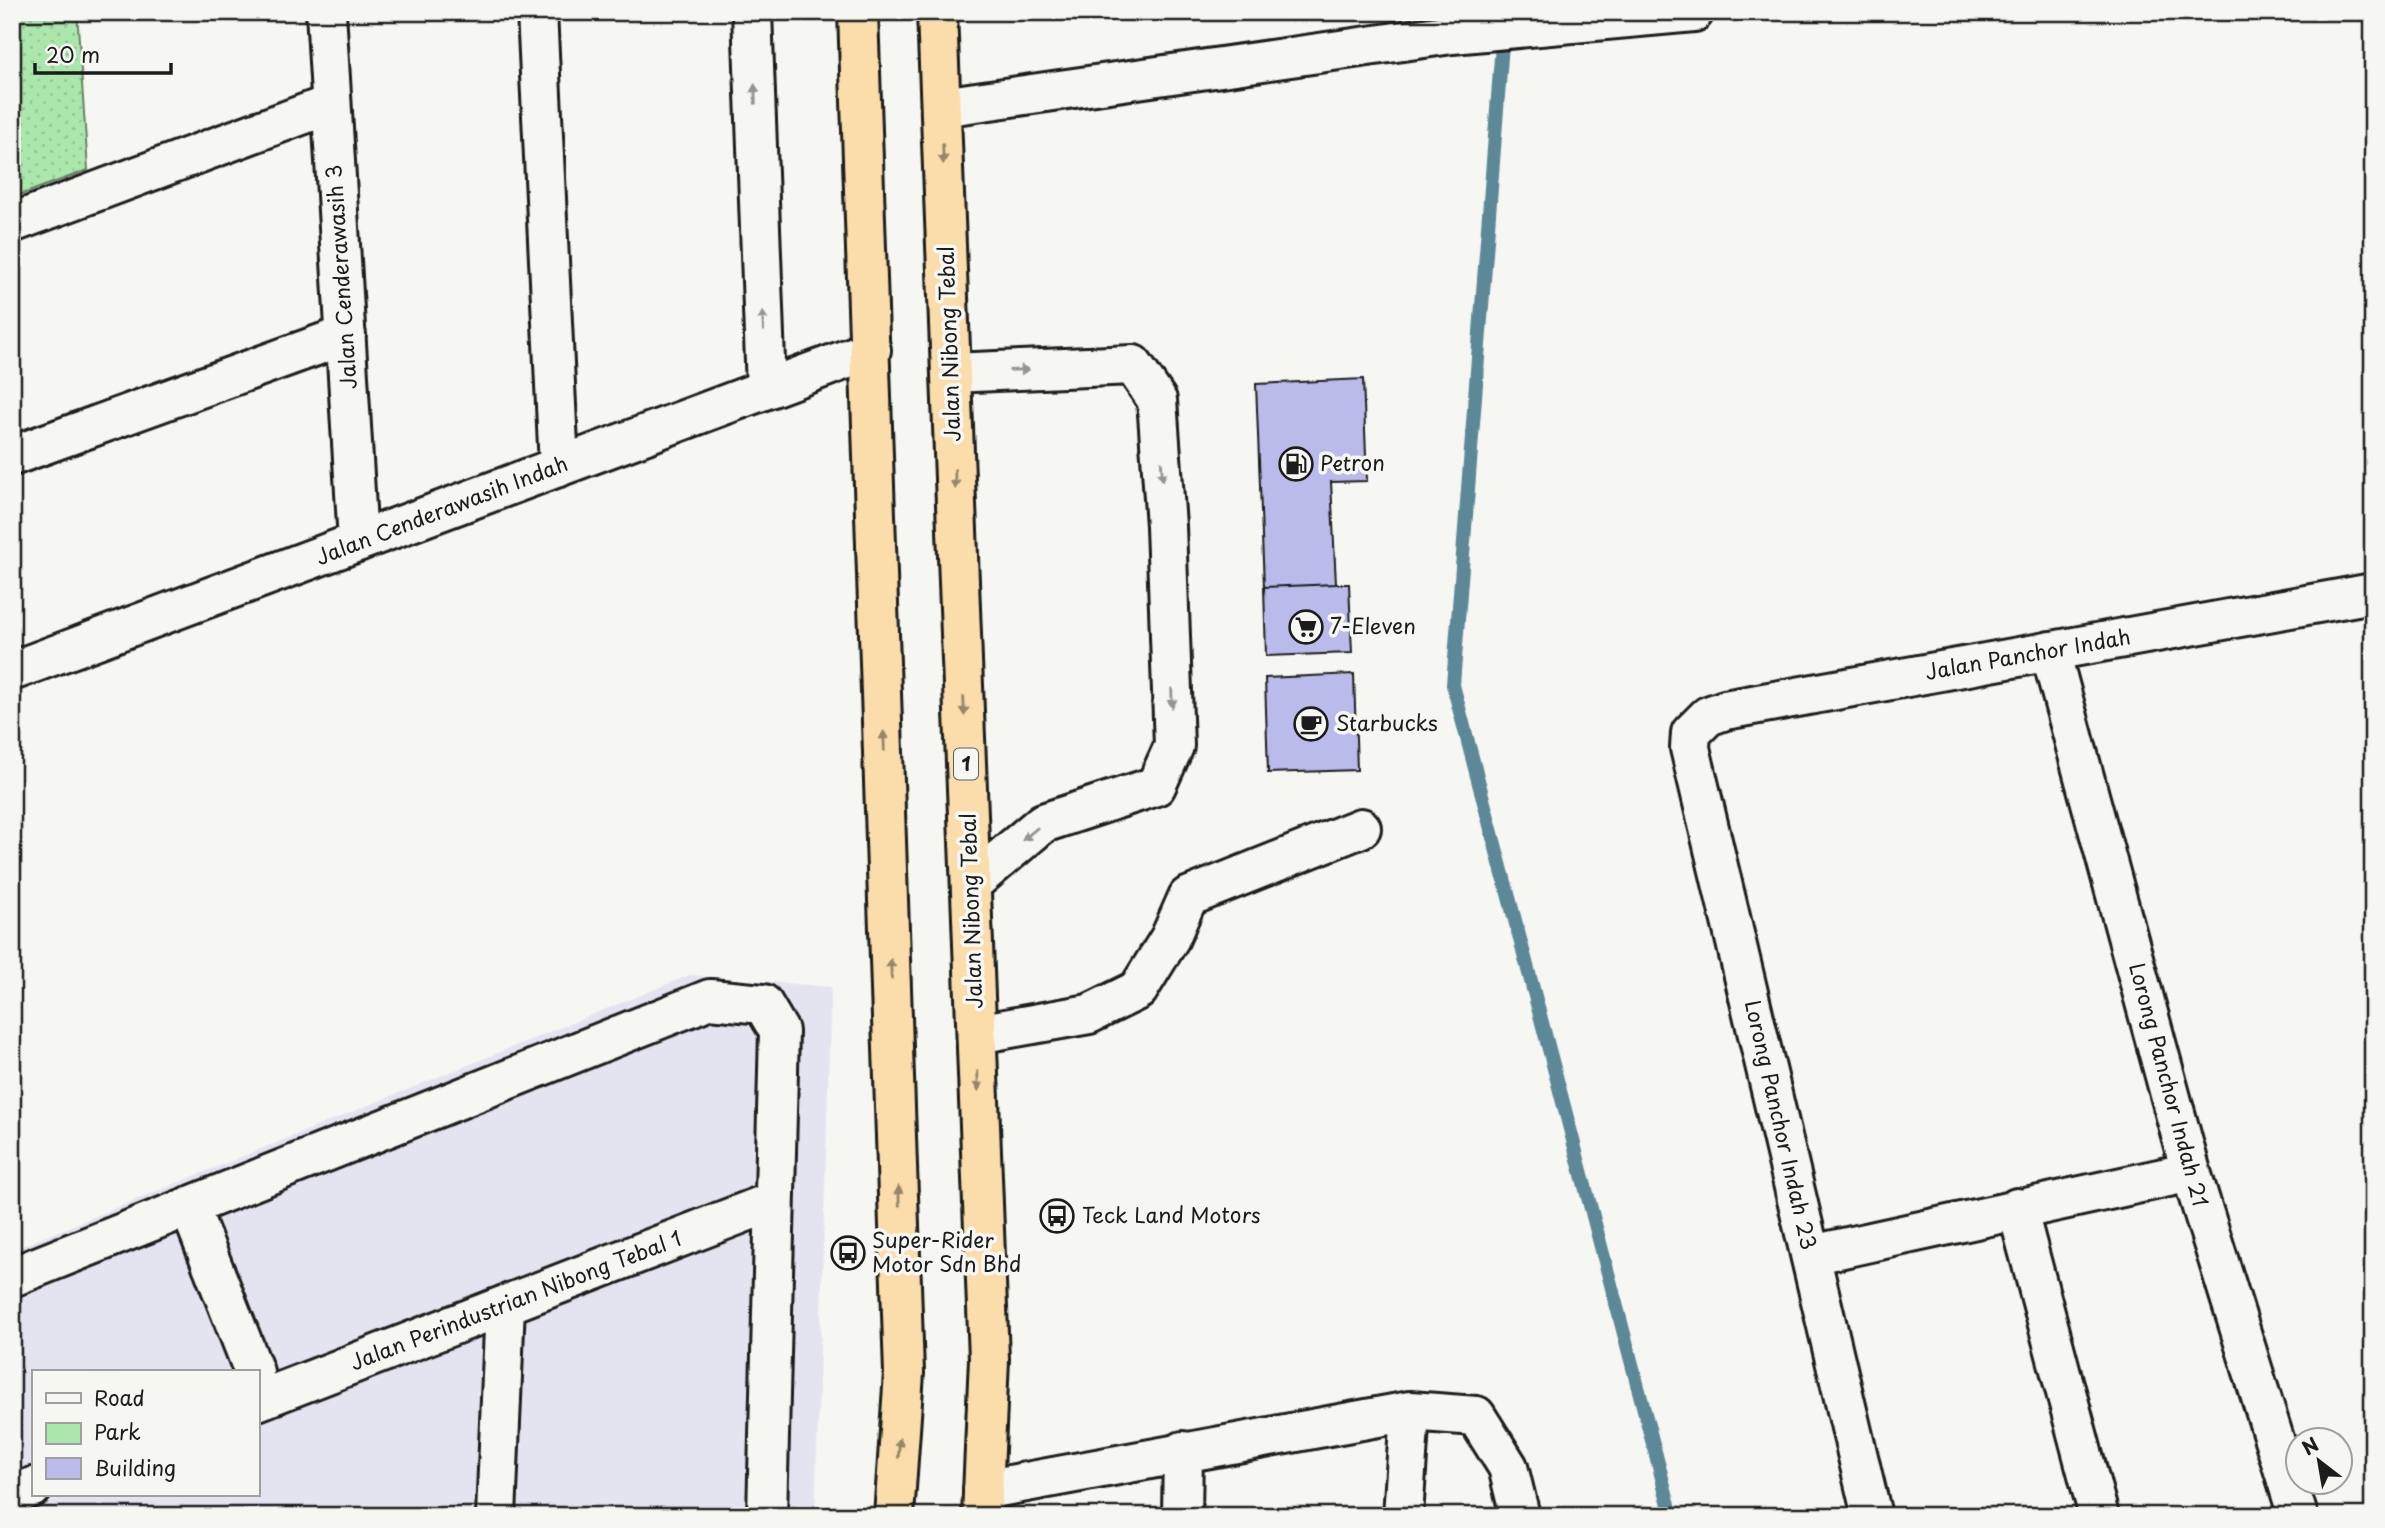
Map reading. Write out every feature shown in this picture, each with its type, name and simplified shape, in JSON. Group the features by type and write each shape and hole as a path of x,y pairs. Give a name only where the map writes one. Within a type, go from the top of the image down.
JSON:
{"highway":[{"path":"858,12 904,1373 894,1516"},
{"name":"Jalan Nibong Tebal","path":"937,12 989,1359 983,1503"}],"street":[{"name":"Jalan Cenderawasih 3","path":"326,12 358,542"},
{"path":"537,12 559,467"},
{"path":"752,12 766,389"},
{"path":"941,107 1452,34 1694,12"},
{"path":"12,223 331,104"},
{"path":"12,456 346,335"},
{"name":"Jalan Cenderawasih Indah","path":"12,671 871,350"},
{"path":"951,373 1133,365 1157,400 1166,526 1174,747 1156,786 1043,824 971,884"},
{"name":"Jalan Panchor Indah","path":"1691,733 1708,716 1725,710 2373,593"},
{"name":"Lorong Panchor Indah 21","path":"2050,651 2191,1172 2298,1516"},
{"name":"Lorong Panchor Indah 23","path":"1691,733 1690,748 1872,1516"},
{"path":"977,1034 1089,1014 1138,990 1170,937 1188,897 1361,828"},
{"path":"12,1277 710,999 763,1004 779,1031 766,1516"},
{"path":"1811,1255 2191,1172"},
{"name":"Jalan Perindustrian Nibong Tebal 1","path":"259,1388 505,1306 774,1201"},
{"path":"189,1206 251,1370"},
{"path":"2017,1209 2099,1516"},
{"path":"496,1516 505,1306"},
{"path":"983,1503 1183,1451 1410,1410 1476,1416 1508,1466 1520,1516"},
{"path":"1403,1516 1410,1410"},
{"path":"1182,1516 1183,1451"},
{"path":"1500,1516 1508,1466"},
{"path":"12,1495 32,1487"}],"shaded area":[{"path":"690,975 831,987 815,1516 12,1516 12,1250"}],"green space":[{"path":"12,12 77,12 88,170 12,198"}],"building":[{"path":"1363,379 1367,481 1331,482 1336,584 1264,587 1256,384"},
{"path":"1349,584 1352,653 1266,656 1264,587"},
{"name":"Starbucks","path":"1354,674 1357,770 1268,773 1265,678"}],"waterway":[{"path":"1503,31 1453,685 1672,1516"}],"place":[{"name":"Petron","path":"1296,464"},
{"name":"7-Eleven","path":"1306,627"},
{"name":"Starbucks","path":"1311,724"},
{"name":"Teck Land Motors","path":"1057,1216"},
{"name":"Super-Rider Motor Sdn Bhd","path":"848,1253"}]}
